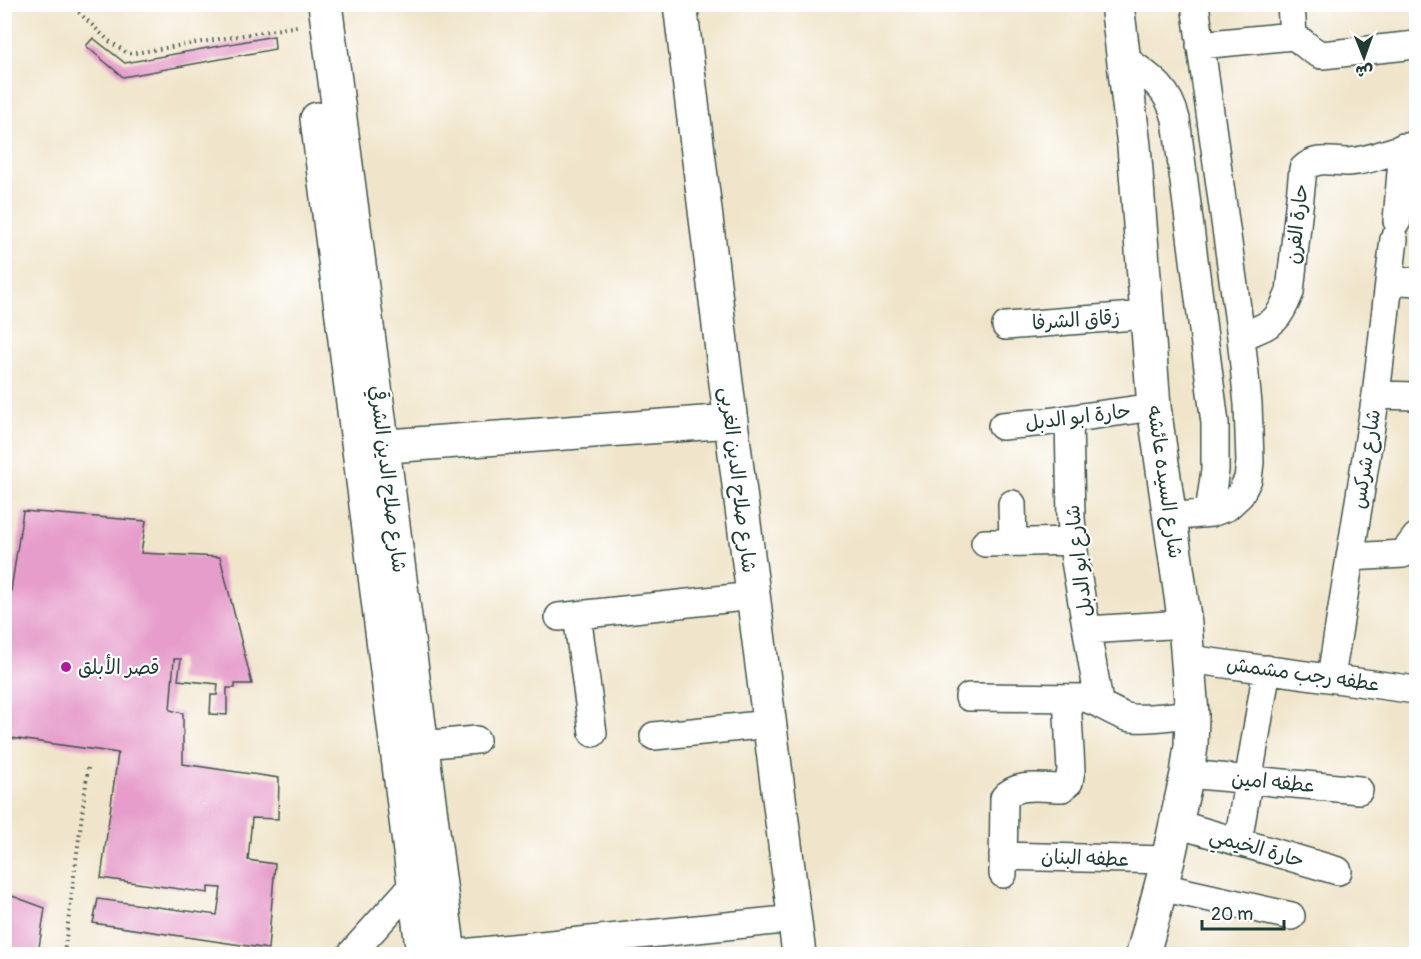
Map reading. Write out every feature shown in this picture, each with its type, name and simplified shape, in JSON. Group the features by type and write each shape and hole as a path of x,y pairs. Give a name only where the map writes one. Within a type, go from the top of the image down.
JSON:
{"main road":[{"name":"شارع صلاح الدين الغربى","path":"680,4 730,421 799,954"},
{"name":"شارع السيده عائشه","path":"1117,4 1125,59 1154,407 1185,624 1192,714 1191,746 1177,824 1143,954"},
{"name":"شارع صلاح الدين الشرقي","path":"311,11 371,446 422,745 451,954"},
{"path":"371,446 730,421"},
{"name":"شارع صلاح الدين الشرقي","path":"371,446 414,884 423,954"}],"street":[{"path":"1168,517 1209,513 1227,507 1240,495 1248,479 1250,462 1248,404 1241,337 1195,4"},
{"path":"1290,4 1293,36"},
{"path":"1200,45 1293,36 1301,40 1310,51 1322,55 1416,45"},
{"path":"1125,59 1160,86 1173,105 1176,119 1215,423 1215,470 1209,513"},
{"name":"حارة الفرن","path":"1241,337 1275,322 1284,309 1290,292 1303,169 1309,163 1320,160 1348,162 1373,158 1410,146"},
{"name":"شارع شركس","path":"1331,677 1376,395 1403,281 1395,230 1410,146"},
{"name":"زقاق الشرفا","path":"1006,326 1147,315"},
{"path":"1376,395 1416,396"},
{"name":"حارة ابو الدبل","path":"1002,426 1154,407"},
{"name":"شارع ابو الدبل","path":"1069,419 1073,541 1099,702"},
{"path":"1012,504 1013,542"},
{"path":"1350,557 1403,554 1416,537"},
{"path":"985,543 1073,541"},
{"path":"593,733 568,616 753,596"},
{"path":"1087,630 1185,624"},
{"name":"عطفه رجب مشمش","path":"1189,659 1416,690"},
{"path":"1238,842 1267,669"},
{"path":"969,697 1084,698 1099,702 1129,718 1192,714"},
{"name":"عطفه البنان","path":"1067,698 1071,770 1069,782 1062,788 1018,788 1009,792 1004,798 1003,865 1164,874 1291,916"},
{"path":"654,736 769,724"},
{"path":"422,745 477,740"},
{"name":"عطفه امين","path":"1187,774 1359,790"},
{"name":"حارة الخيمي","path":"1177,824 1338,871"},
{"path":"351,954 414,884"},
{"path":"451,954 794,919"}],"path":[{"path":"70,4 109,41 129,54 311,11"},
{"path":"64,954 88,768"}],"building":[{"path":"274,36 275,49 123,77 86,46 93,38 125,63"},
{"path":"23,511 146,521 141,553 220,557 252,684 235,684 235,688 227,688 227,715 210,714 211,695 217,695 218,684 178,680 181,659 174,659 170,710 183,713 183,764 279,778 278,819 252,818 248,860 275,864 268,949 93,923 98,899 217,915 221,888 208,887 208,893 101,878 118,753 4,737 4,595 10,597"},
{"path":"4,893 45,908 38,954 4,954"}],"place":[{"name":"قصر الأبلق","path":"66,667"}]}
